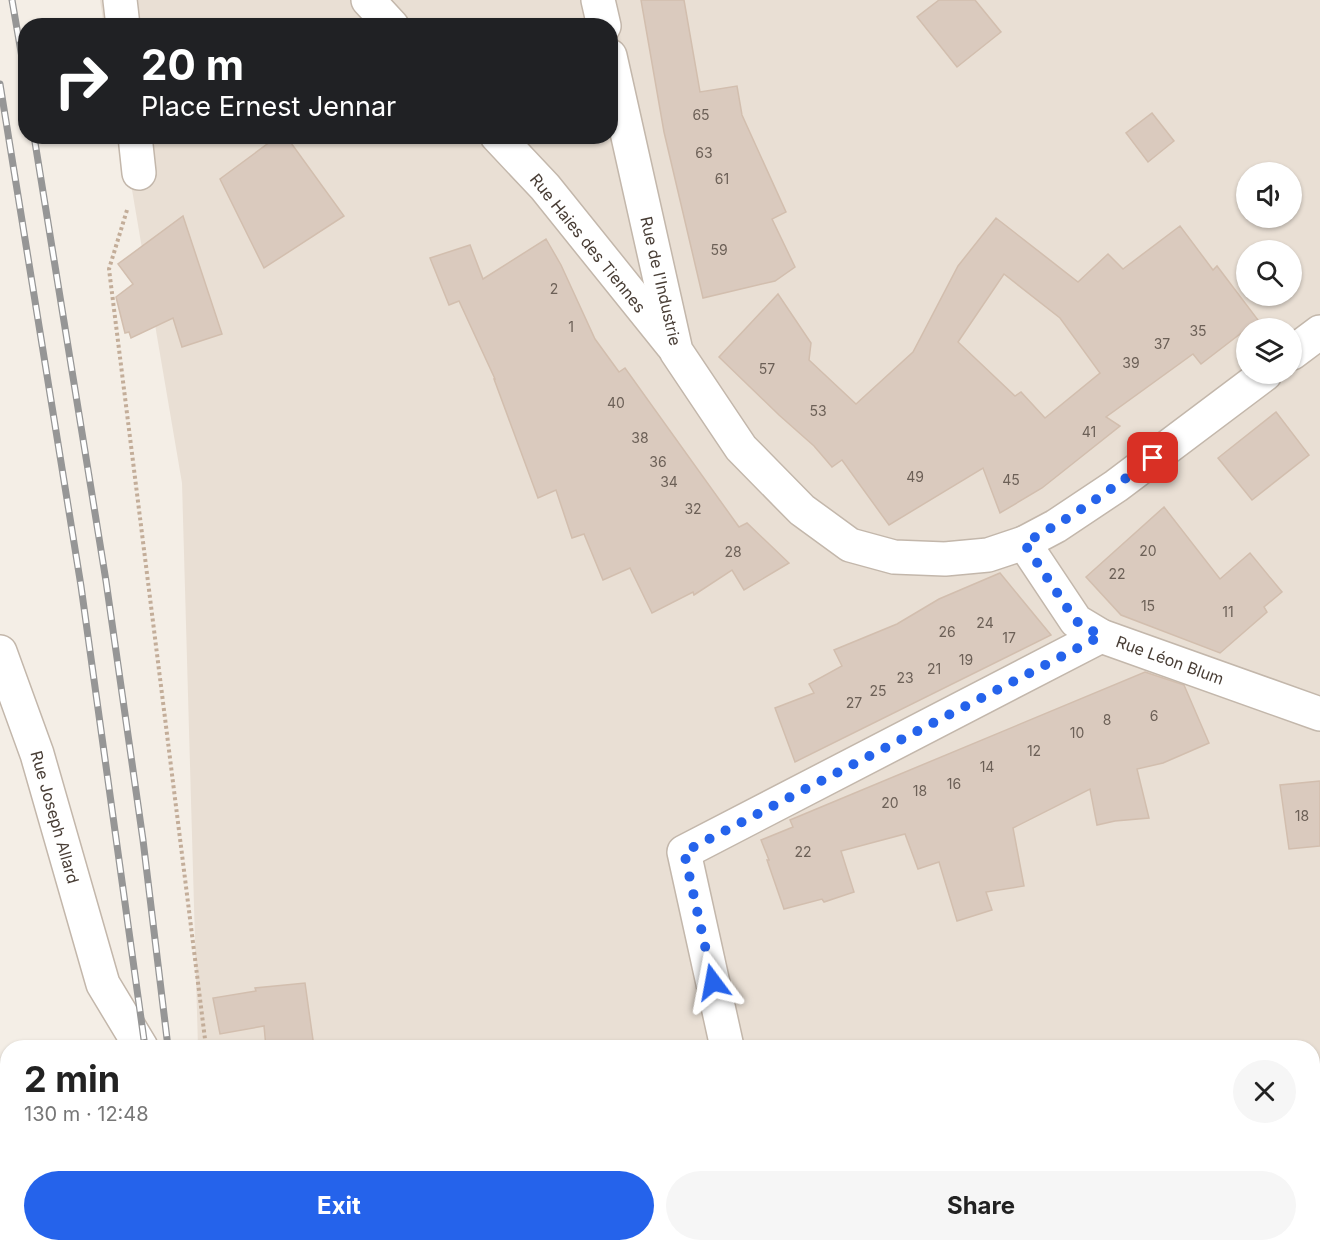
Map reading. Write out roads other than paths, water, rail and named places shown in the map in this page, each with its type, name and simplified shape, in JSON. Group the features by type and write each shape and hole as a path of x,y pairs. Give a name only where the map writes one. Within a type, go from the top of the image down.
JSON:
{"street":[{"path":"120,0 122,18"},
{"path":"368,0 385,18"},
{"path":"598,0 602,18"},
{"name":"Rue de l'Industrie","path":"618,92 676,351 741,448 802,510 850,545 894,557 945,559 988,555 1024,543 1056,526 1116,486 1252,384"},
{"path":"136,144 139,173"},
{"name":"Rue Haies des Tiennes","path":"505,144 545,187 676,351"},
{"path":"1302,346 1320,332"},
{"name":"Rue Léon Blum","path":"1024,543 1076,621 1101,636 1320,714"},
{"path":"725,1040 684,852 1101,636"},
{"name":"Rue Joseph Allard","path":"0,652 36,754 103,984 137,1040"}],"railway":[{"path":"12,0 18,35"},
{"path":"0,84 81,586 144,1040"},
{"path":"35,144 106,581 143,840 167,1040"}]}
